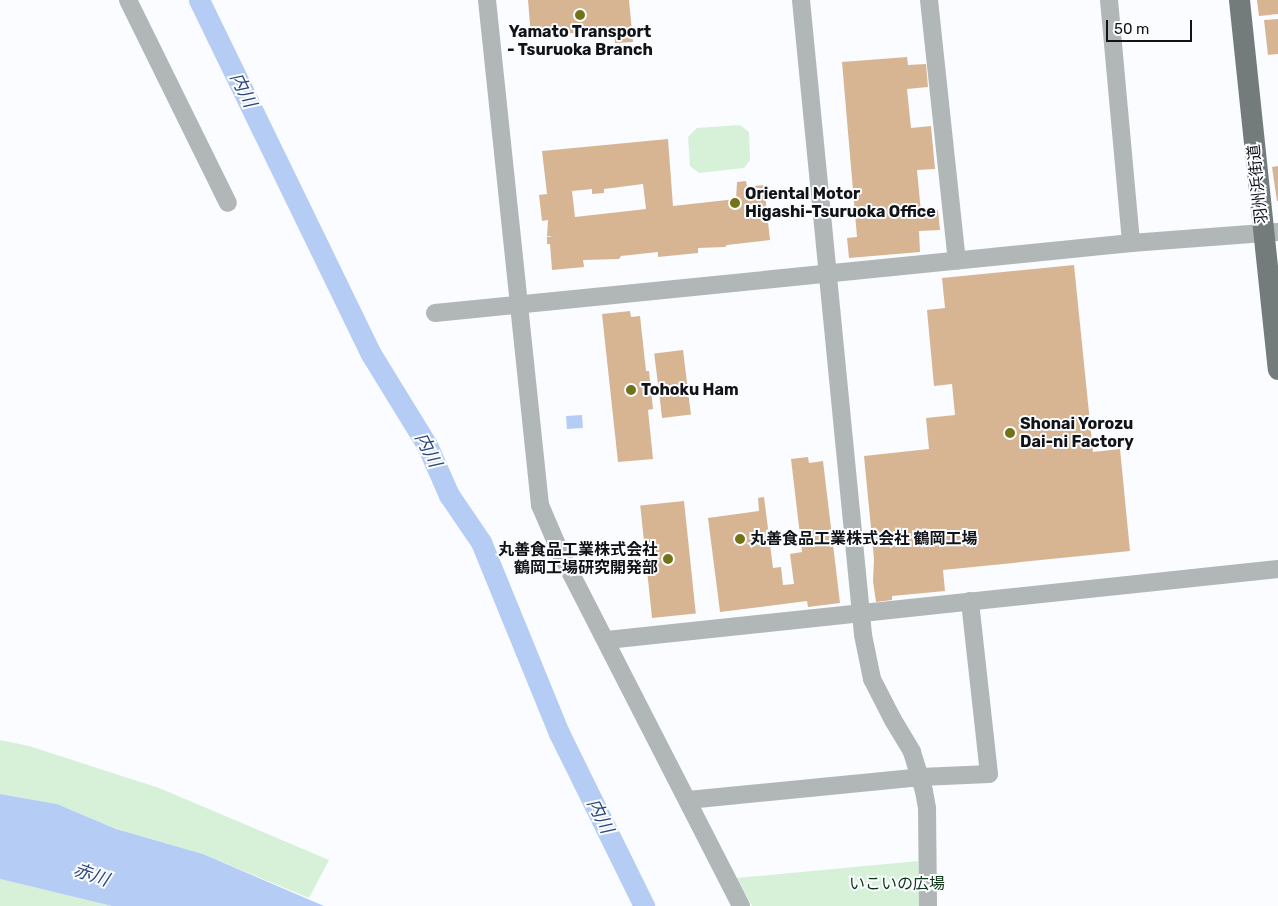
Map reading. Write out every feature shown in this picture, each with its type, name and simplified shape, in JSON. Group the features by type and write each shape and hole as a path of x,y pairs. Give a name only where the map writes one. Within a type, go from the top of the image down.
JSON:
{"main road":[{"name":"羽州浜街道","path":"1239,0 1271,233 1278,369"}],"street":[{"path":"128,0 228,203"},
{"path":"487,0 540,505 562,554 741,906"},
{"path":"801,0 861,613 872,679 912,752 921,777 928,808 928,906"},
{"path":"929,0 957,261"},
{"path":"1109,0 1131,243"},
{"path":"435,313 828,275 1131,243 1271,233"},
{"path":"607,640 1278,569"},
{"path":"688,800 921,777 989,774 970,601"}],"green space":[{"path":"740,125 749,132 750,160 744,168 699,173 690,166 688,137 697,128"},
{"path":"0,740 29,746 159,788 329,860 309,898 203,854 116,829 57,804 0,794"},
{"name":"いこいの広場","path":"918,861 920,906 752,906 737,878"},
{"path":"0,879 112,906 0,906"}],"water":[{"path":"582,415 583,428 567,429 566,416"},
{"name":"赤川","path":"0,794 57,804 116,829 203,854 324,906 112,906 0,879"}],"building":[{"name":"Yamato Transport - Tsuruoka Branch","path":"528,0 629,0 633,42 615,43 614,29 531,37"},
{"path":"1257,0 1278,0 1278,14 1259,16"},
{"path":"1278,19 1278,54 1268,55 1264,20"},
{"path":"907,57 908,65 926,64 928,87 907,89 911,128 931,126 935,169 917,170 921,212 938,210 940,230 919,231 920,252 849,258 847,238 857,237 842,62"},
{"name":"Oriental Motor Higashi-Tsuruoka Office","path":"668,139 673,206 736,199 737,182 746,181 749,197 756,196 755,186 764,185 770,240 727,245 725,247 698,248 698,253 658,257 658,252 621,256 619,259 583,260 584,267 552,270 550,244 547,244 547,237 553,236 547,236 548,220 542,221 539,195 547,194 542,151","holes":["643,184 646,209 575,217 572,191 592,189 592,194 604,193 604,189"]},
{"path":"1278,166 1278,201 1277,201 1272,167"},
{"name":"Shonai Yorozu Dai-ni Factory","path":"1074,265 1093,452 1120,449 1130,551 943,570 945,591 892,596 892,600 876,602 873,581 874,559 864,456 929,449 926,418 955,415 952,384 934,386 927,310 945,308 942,278"},
{"name":"Tohoku Ham","path":"630,311 631,317 640,316 646,371 649,371 653,409 648,410 653,459 618,462 602,314"},
{"path":"683,350 691,415 662,418 654,354"},
{"name":"丸善食品工業株式会社 鶴岡工場","path":"808,457 809,463 823,461 840,603 808,607 807,601 720,612 708,518 759,511 758,498 764,497 773,568 781,567 783,585 794,584 790,554 802,552 791,459"},
{"name":"丸善食品工業株式会社 鶴岡工場研究開発部","path":"684,501 696,613 652,618 640,506"}],"waterway":[{"name":"内川","path":"199,0 371,354 427,445 449,495 481,542 559,733 644,906"}],"place":[{"name":"Yamato Transport - Tsuruoka Branch","path":"580,15"},
{"name":"Oriental Motor Higashi-Tsuruoka Office","path":"735,203"},
{"name":"Tohoku Ham","path":"631,390"},
{"name":"Shonai Yorozu Dai-ni Factory","path":"1010,433"},
{"name":"丸善食品工業株式会社 鶴岡工場","path":"740,539"},
{"name":"丸善食品工業株式会社 鶴岡工場研究開発部","path":"668,559"}]}
